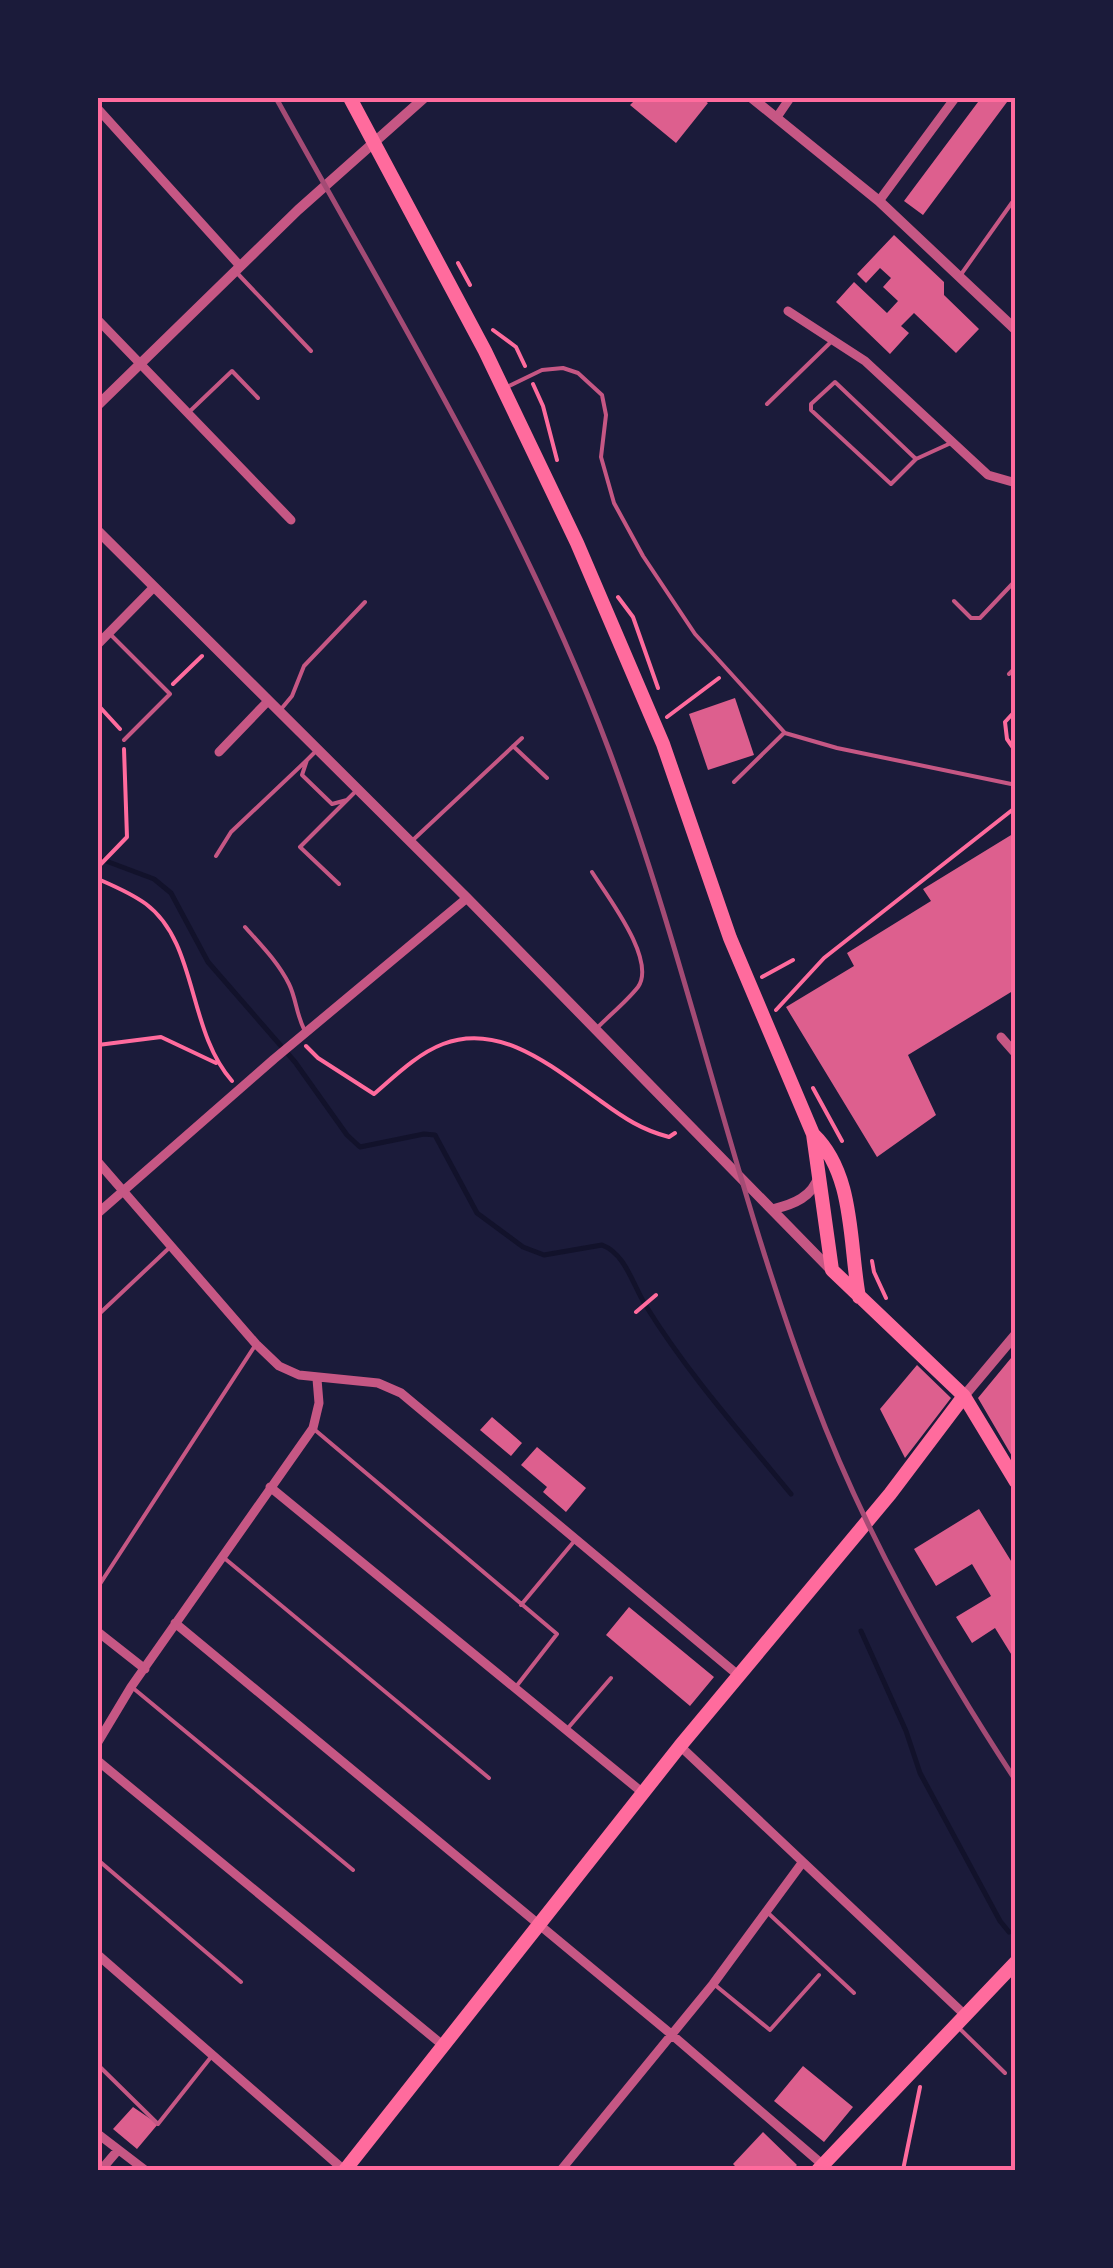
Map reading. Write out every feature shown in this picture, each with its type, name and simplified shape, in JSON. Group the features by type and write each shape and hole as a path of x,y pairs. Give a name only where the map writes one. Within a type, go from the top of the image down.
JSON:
{"main road":[{"path":"350,98 503,390 577,543 663,744 730,938 813,1134 832,1270 964,1396 1016,1482"},
{"path":"813,1134 826,1146 838,1170 859,1297"},
{"path":"344,2170 446,2047 680,1746 890,1494 964,1396"},
{"path":"821,2168 1016,1962"}],"street":[{"path":"98,405 298,210 424,98"},
{"path":"752,98 879,201 1016,330"},
{"path":"777,118 790,98"},
{"path":"879,201 954,98"},
{"path":"98,109 237,268"},
{"path":"788,311 865,361 988,476 1016,483"},
{"path":"98,320 291,520"},
{"path":"98,531 832,1270"},
{"path":"98,644 154,587"},
{"path":"219,752 268,701"},
{"path":"98,1214 466,898"},
{"path":"1001,1037 1016,1054"},
{"path":"98,1162 279,1366 317,1379 378,1383 400,1393 738,1675"},
{"path":"772,1207 804,1198 820,1175"},
{"path":"964,1396 1016,1334"},
{"path":"98,1742 175,1623 313,1428 319,1403 317,1379"},
{"path":"270,1488 643,1792"},
{"path":"175,1623 671,2034 821,2168"},
{"path":"98,1632 144,1669"},
{"path":"680,1746 960,2020"},
{"path":"98,1761 446,2047"},
{"path":"561,2170 713,1984 802,1863"},
{"path":"98,1954 344,2170"},
{"path":"98,2134 146,2170"},
{"path":"100,2170 118,2150"}],"lane":[{"path":"959,277 1016,197"},
{"path":"237,268 310,351"},
{"path":"767,404 833,340"},
{"path":"503,390 542,370 563,368 578,373 602,395 606,416 600,457 614,503 643,556 696,634 785,732 837,748 1016,785"},
{"path":"188,414 232,372 258,398"},
{"path":"916,459 835,382 811,404 811,410 886,482 894,482 916,459 951,442"},
{"path":"954,602 972,618 980,618 1016,580"},
{"path":"279,711 292,696 304,666 364,602"},
{"path":"108,633 170,694 125,738"},
{"path":"1009,674 1016,667"},
{"path":"734,782 785,732"},
{"path":"411,842 522,738"},
{"path":"513,746 547,778"},
{"path":"216,856 231,832 317,750"},
{"path":"307,760 302,775 332,804 347,800"},
{"path":"339,884 300,847 358,790"},
{"path":"592,872 634,940 643,970 640,984 595,1030"},
{"path":"245,927 269,953 291,988 299,1039"},
{"path":"98,1315 172,1246"},
{"path":"98,1587 256,1344"},
{"path":"313,1428 557,1634 515,1688"},
{"path":"521,1605 576,1539"},
{"path":"223,1557 489,1778"},
{"path":"566,1730 610,1678"},
{"path":"132,1687 353,1870"},
{"path":"98,1860 240,1982"},
{"path":"766,1912 854,1993"},
{"path":"713,1984 770,2030 819,1975"},
{"path":"960,2020 1005,2073"},
{"path":"98,2065 158,2124 213,2055"}],"path":[{"path":"166,690 213,646"},
{"path":"667,716 729,671"},
{"path":"98,705 125,738 127,837 98,867"},
{"path":"1016,710 1004,722 1006,739 1016,752"},
{"path":"764,1020 824,958 1016,808"},
{"path":"98,879 148,905 170,933 182,956 206,1042 216,1063 239,1089"},
{"path":"762,977 793,960"},
{"path":"98,1045 161,1037 216,1063"},
{"path":"299,1039 318,1058 374,1094 442,1044 486,1038 533,1055 632,1125 669,1137 685,1123"},
{"path":"636,1312 656,1296"},
{"path":"903,2170 921,2084 915,2066"}],"building":[{"path":"637,98 701,98 708,103 676,143 630,105"},
{"path":"981,98 1010,98 923,215 904,201"},
{"path":"894,235 944,282 944,295 979,329 956,353 914,313 901,326 909,333 890,354 836,302 854,282 887,313 898,301 883,287 891,278 880,268 866,283 857,274"},
{"path":"735,698 754,755 708,770 689,714"},
{"path":"1016,832 1016,989 908,1055 936,1115 877,1157 786,1007 854,966 847,953 931,901 923,889"},
{"path":"1016,1352 1016,1463 978,1398"},
{"path":"917,1365 951,1398 905,1458 880,1409"},
{"path":"492,1417 522,1443 511,1456 480,1430"},
{"path":"537,1447 586,1488 566,1512 543,1492 547,1487 521,1465"},
{"path":"979,1509 1016,1569 1016,1662 995,1628 972,1643 956,1617 991,1596 972,1564 936,1586 914,1549"},
{"path":"629,1607 714,1677 690,1706 606,1635"},
{"path":"803,2066 853,2107 824,2142 774,2101"},
{"path":"133,2107 158,2124 137,2149 113,2129"},
{"path":"763,2132 797,2165 792,2170 739,2170 733,2164"}],"waterway":[{"path":"98,858 154,879 171,893 208,962 295,1062 347,1135 360,1147 435,1135 477,1213 523,1247 544,1255 602,1245 610,1249 628,1271 679,1355 791,1494"},
{"path":"861,1631 906,1731 920,1773 1009,1932"}],"railway":[{"path":"276,98 497,499 575,665 637,830 758,1235 833,1447 904,1594 1016,1781"}]}
